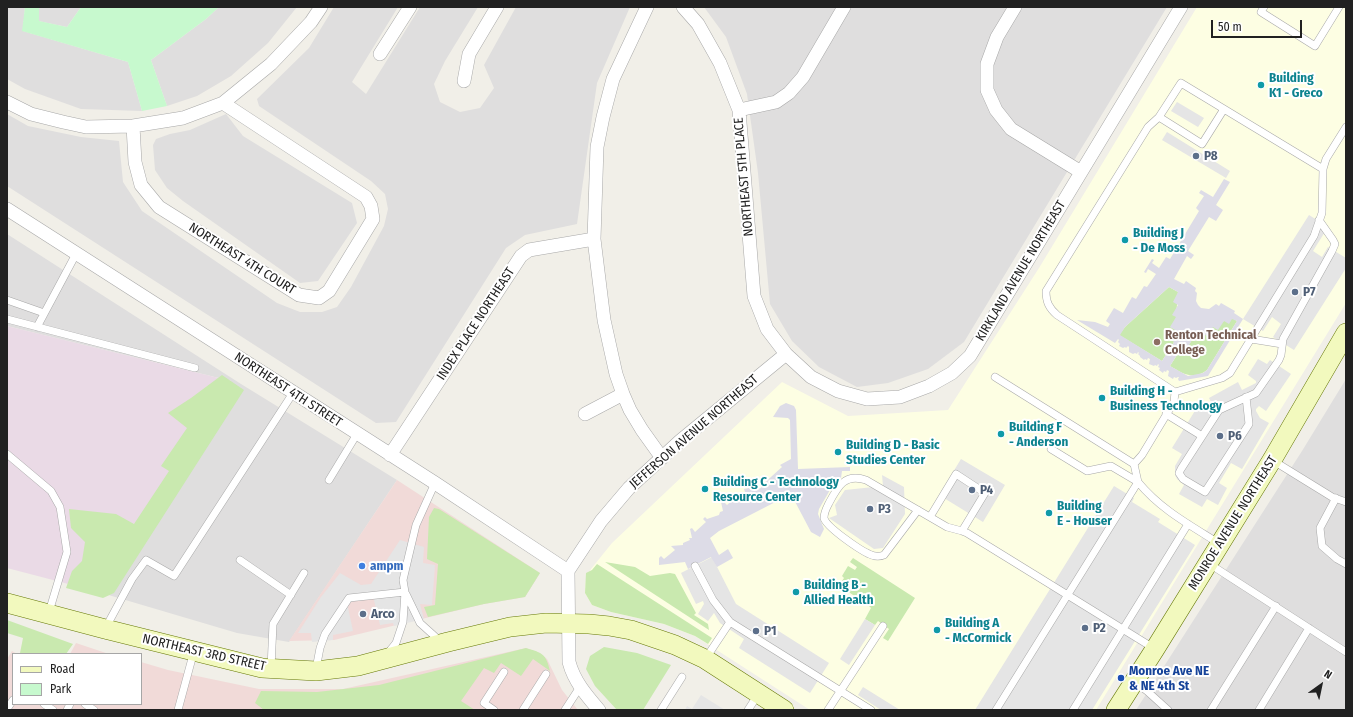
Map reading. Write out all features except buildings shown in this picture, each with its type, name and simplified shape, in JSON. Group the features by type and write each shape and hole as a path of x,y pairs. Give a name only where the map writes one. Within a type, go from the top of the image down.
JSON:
{"main road":[{"name":"MONROE AVENUE NORTHEAST","path":"1116,710 1156,649 1272,460 1345,337"},
{"name":"NORTHEAST 3RD STREET","path":"7,602 105,629 262,668 316,671 358,666 510,628 546,623 569,623"},
{"path":"569,623 589,624 630,630 675,645 705,659 784,710"}],"street":[{"path":"7,102 31,114 86,127 133,126 183,118 223,103 271,64 311,22 321,7"},
{"path":"380,54 410,7"},
{"path":"464,81 469,54 497,7"},
{"path":"648,7 613,79 603,117 597,148 594,239 604,320 616,374 623,394 642,430 662,458"},
{"name":"NORTHEAST 5TH PLACE","path":"683,7 698,24 720,63 739,110 754,296 767,329 786,354"},
{"path":"739,110 776,102 789,94 803,77 844,7"},
{"path":"1015,7 996,37 987,64 987,90 996,110 1011,129 1081,172"},
{"name":"KIRKLAND AVENUE NORTHEAST","path":"786,354 811,377 838,391 867,398 900,397 929,386 952,373 970,356 1181,7"},
{"name":"NORTHEAST 4TH COURT","path":"133,126 135,162 141,185 159,207 298,295 319,298 329,290 373,219 371,206 366,197 223,103"},
{"name":"NORTHEAST 4TH STREET","path":"7,209 568,570"},
{"name":"INDEX PLACE NORTHEAST","path":"390,455 521,256 529,250 594,239"},
{"name":"JEFFERSON AVENUE NORTHEAST","path":"568,570 601,520 629,488 680,441 786,354"},
{"path":"585,414 623,394"},
{"path":"568,570 569,662 572,673 580,687 598,710"}],"lane":[{"path":"1264,7 1261,12 1315,46 1339,7"},
{"path":"1176,392 1058,315 1048,304 1046,297 1046,291 1148,127 1159,117 1181,83 1323,169"},
{"path":"1159,117 1202,144 1224,109"},
{"path":"1176,392 1222,378 1230,373 1314,236 1322,214 1323,169 1326,159 1346,127"},
{"path":"1246,397 1249,424 1206,492 1183,479 1179,473 1219,410 1246,397 1256,393 1279,360 1283,339 1335,244 1319,220"},
{"path":"37,327 76,254"},
{"path":"7,300 44,313"},
{"path":"7,319 195,368"},
{"path":"1251,339 1282,344"},
{"path":"995,377 1134,464 1138,482 996,710"},
{"path":"1134,464 1142,455 1174,402 1176,392"},
{"path":"105,629 132,579 146,560 174,576 293,393"},
{"path":"1166,414 1202,436"},
{"path":"329,480 357,434"},
{"path":"1051,449 1087,471 1111,466 1138,482 1146,492 1164,508 1220,544"},
{"path":"7,454 51,491 60,507 67,552 48,614"},
{"path":"1272,460 1336,498 1346,502"},
{"path":"930,517 956,474 985,493 962,530"},
{"path":"918,510 884,555 878,557 870,555 834,531 827,524 824,518 825,511 837,488 843,482 852,478 866,480 918,510 947,527 962,530 1156,649"},
{"path":"384,659 396,644 403,622 405,592 403,580 416,525 434,483"},
{"path":"1336,498 1320,528 1322,546 1337,559 1346,564"},
{"path":"1073,710 1188,524"},
{"path":"240,560 291,595"},
{"path":"1208,563 1346,652"},
{"path":"695,566 712,600 730,622 871,710"},
{"path":"271,668 273,624 304,573"},
{"path":"405,592 420,623 443,644"},
{"path":"316,671 320,648 325,634 349,598 405,592"},
{"path":"1211,710 1276,606"},
{"path":"705,659 730,622"},
{"path":"828,710 883,626"},
{"path":"1259,710 1310,628"},
{"path":"178,710 194,651"},
{"path":"494,710 484,703 504,672"},
{"path":"523,710 546,674"},
{"path":"661,710 682,677"},
{"path":"1134,682 1148,691 1165,709"},
{"path":"565,710 580,687"},
{"path":"748,710 759,693"}],"shaded area":[{"path":"7,7 25,7 23,31 128,62 142,111 81,109 25,89 7,79"},
{"path":"39,7 81,7 67,27 38,21"},
{"path":"219,7 297,7 268,43 231,76 197,96 167,106 151,60 206,19"},
{"path":"334,7 398,7 352,82 366,94 420,7 478,7 445,61 434,84 440,102 460,112 480,108 494,88 484,65 516,7 630,7 597,83 577,224 525,235 506,248 396,422 376,423 7,186 7,114 28,126 81,137 119,141 123,182 142,211 277,303 300,312 322,312 337,307 351,287 384,226 388,209 385,194 371,181 259,106 257,99 309,48"},
{"path":"704,7 1167,7 964,342 928,369 888,383 857,387 819,367 792,341 770,304 758,173 747,94 726,37"},
{"name":"Renton Technical College","path":"1197,7 1346,7 1346,303 1096,710 810,710 695,636 664,624 611,612 592,605 585,593 586,579 591,569 612,543 782,382 848,416 948,410 1039,268"},
{"name":"P8","path":"1177,102 1204,118 1198,127 1171,111"},
{"path":"226,114 243,136 352,203 357,223 318,281 300,283 183,201 167,188 155,170 153,145 156,139 170,134 190,130"},
{"name":"P8","path":"1167,132 1230,171 1226,178 1162,140"},
{"path":"1224,179 1230,182 1216,205 1223,210 1216,221 1209,217 1188,251 1194,255 1191,259 1187,256 1174,279 1184,284 1186,281 1196,288 1196,301 1201,308 1209,309 1216,304 1219,306 1221,303 1235,311 1234,313 1243,319 1208,376 1179,381 1179,377 1174,377 1173,379 1168,376 1169,371 1164,371 1163,373 1159,370 1160,368 1158,367 1158,364 1157,366 1154,366 1149,364 1150,359 1148,358 1147,360 1144,360 1140,357 1138,352 1137,354 1133,354 1129,352 1128,346 1123,348 1119,346 1120,344 1118,339 1115,343 1077,320 1095,322 1108,327 1110,324 1106,321 1114,308 1123,313 1132,297 1136,299 1144,286 1147,287 1156,274 1148,269 1146,273 1144,272 1152,259 1154,260 1152,263 1159,268 1166,257 1170,259 1199,211 1196,208 1204,196 1199,193 1201,190 1213,197","holes":["1169,287 1178,292 1173,302 1178,305 1172,315 1176,317 1170,327 1175,330 1170,339 1174,342 1162,361 1120,335 1125,327","1232,319 1237,321 1207,370 1203,373 1188,376 1170,366 1182,347 1186,350 1192,340 1194,341 1200,332 1207,336 1213,327 1218,330 1224,321 1229,324"]},
{"name":"P7","path":"1309,215 1328,227 1313,251 1322,257 1328,247 1346,258 1346,268 1294,350 1273,337 1281,324 1272,317 1263,331 1243,319"},
{"path":"7,234 241,384 397,480 289,642 237,633 95,591 231,381 7,326"},
{"path":"7,326 231,381 95,591 7,568"},
{"name":"P6","path":"1258,359 1267,364 1270,360 1291,374 1266,411 1259,406 1256,409 1260,418 1269,423 1242,469 1231,463 1219,483 1227,488 1218,505 1207,499 1202,507 1179,494 1184,485 1175,475 1175,466 1182,454 1172,448 1201,401 1211,407 1213,406 1209,398 1238,382 1242,390 1256,383 1256,381 1248,375"},
{"path":"1346,379 1346,710 1136,710 1302,451"},
{"path":"786,403 794,406 796,410 798,469 850,467 850,471 842,471 841,478 834,483 819,509 818,514 824,529 820,537 811,532 791,494 719,531 710,538 719,555 728,549 733,558 717,567 711,557 688,569 685,562 659,565 659,558 661,556 664,559 675,550 671,546 683,545 683,543 690,540 689,538 692,538 690,529 692,528 695,532 706,522 703,519 705,517 707,519 719,515 720,512 723,511 721,502 723,501 727,505 737,496 735,494 745,492 744,489 749,488 751,490 761,488 761,486 782,467 780,465 791,459 790,420 788,418 773,417 780,406"},
{"name":"P4","path":"961,459 1005,485 983,522 939,495"},
{"name":"P3","path":"882,475 904,487 905,514 883,548 874,549 829,518 837,515 835,505 845,490 883,486"},
{"path":"397,480 540,573 525,597 484,604 334,640 289,641"},
{"name":"P2","path":"1114,486 1134,498 1132,502 1160,519 1158,522 1195,545 1092,710 975,710"},
{"path":"400,540 424,547 423,563 435,565 432,605 420,604 424,619 394,626 393,623 380,625 373,596 347,603 353,631 333,635 333,640 312,642 311,633 298,633 321,597 340,573 361,585 371,584"},
{"name":"P1","path":"712,557 736,604 829,663 810,693 739,648 744,639 720,623 714,613 708,621 698,614 704,604 703,601 696,604 681,573"},
{"path":"865,619 875,625 849,665 840,659"},
{"path":"76,643 106,653 71,653"},
{"path":"526,648 540,653 547,659 562,690 578,710 7,710 7,659 12,651 15,653 12,653 12,705 142,705 142,662 168,670 259,689 343,689"},
{"path":"863,687 900,710 881,710 858,695"},
{"path":"701,695 725,710 685,710 687,706 692,709"}],"green space":[{"path":"25,7 39,7 39,21 67,27 81,7 219,7 206,19 151,60 167,106 142,111 128,62 22,31"},
{"path":"1169,287 1178,292 1174,342 1162,361 1119,335 1125,327"},
{"path":"1232,318 1237,321 1207,370 1197,375 1188,375 1170,366 1182,347 1186,349 1200,332"},
{"path":"222,375 244,390 114,593 103,598 66,588 72,571 82,561 85,542 71,528 69,509 116,514 134,524 169,471 161,466 187,428 168,413"},
{"path":"434,508 439,509 540,573 525,597 484,604 428,617 424,607 435,605 438,564 427,559 429,517"},
{"path":"853,558 915,598 888,641 883,638 889,629 878,621 875,625 865,619 871,608 840,586 839,580 842,581 844,578 842,576 848,566 855,570 857,567 850,562"},
{"path":"605,562 635,567 650,576 670,573 675,574 696,613 694,615 708,624 709,630"},
{"path":"597,564 712,638 708,644 695,636 664,624 611,612 592,605 585,593 586,573 592,570"},
{"path":"7,620 73,644 67,653 20,653 23,638 7,633"},
{"path":"604,647 637,653 671,665 643,710 617,710 595,686 586,669 590,656"},
{"path":"526,648 543,655 547,661 550,671 533,659 521,676 501,663 494,673 484,668 461,701 475,710 264,710 255,703 261,691 317,692 379,685"}],"place":[{"name":"Building K1 - Greco","path":"1261,85"},
{"name":"P8","path":"1196,156"},
{"name":"Building J - De Moss","path":"1125,240"},
{"name":"P7","path":"1295,292"},
{"name":"Renton Technical College","path":"1157,342"},
{"name":"Building H - Business Technology","path":"1102,398"},
{"name":"Building F - Anderson","path":"1001,434"},
{"name":"P6","path":"1220,436"},
{"name":"Building D - Basic Studies Center","path":"838,452"},
{"name":"Building C - Technology Resource Center","path":"705,489"},
{"name":"P4","path":"972,490"},
{"name":"P3","path":"870,509"},
{"name":"Building E - Houser","path":"1049,513"},
{"name":"ampm","path":"362,566"},
{"name":"Building B - Allied Health","path":"796,592"},
{"name":"Arco","path":"363,614"},
{"name":"P2","path":"1085,628"},
{"name":"Building A - McCormick","path":"937,630"},
{"name":"P1","path":"756,631"},
{"name":"Monroe Ave NE & NE 4th St","path":"1121,678"}]}
